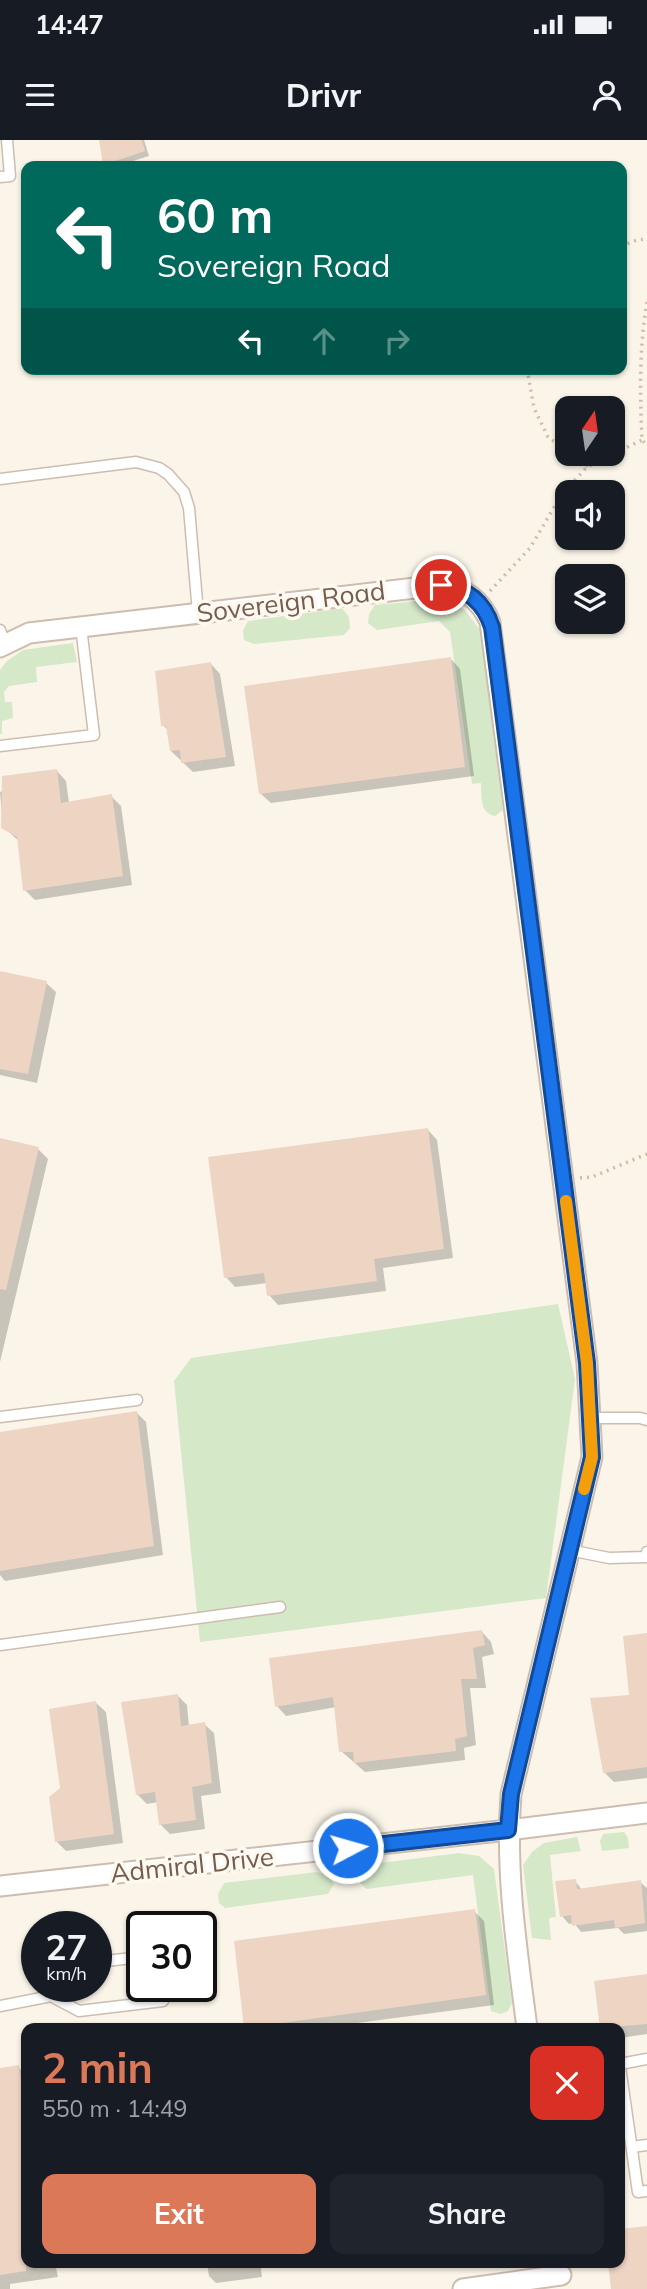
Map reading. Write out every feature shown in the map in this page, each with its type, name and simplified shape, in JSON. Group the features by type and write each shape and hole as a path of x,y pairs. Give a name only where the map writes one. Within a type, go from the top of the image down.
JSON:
{"street":[{"name":"Sovereign Road","path":"2,640 29,633 441,585 466,592 479,603"},
{"path":"479,603 492,627 587,1363 592,1457 511,1794 508,1830 511,1909 526,2023"},
{"name":"Admiral Drive","path":"0,1886 647,1813"},
{"path":"463,2289 561,2276"}],"lane":[{"path":"0,177 10,176 7,140"},
{"path":"0,479 135,462 159,468 184,492 189,508 198,613"},
{"path":"0,746 94,735 81,627"},
{"path":"0,1417 137,1400"},
{"path":"590,1418 647,1420"},
{"path":"569,1550 609,1558 646,1558 647,1552"},
{"path":"0,1645 280,1607"},
{"path":"0,2007 23,2002"},
{"path":"62,2002 79,2011 155,2002"},
{"path":"625,2065 647,2059"},
{"path":"625,2100 638,2192 647,2190"},
{"path":"632,2147 647,2145"}],"path":[{"path":"627,244 647,239"},
{"path":"647,302 643,327 640,399 642,440 647,445"},
{"path":"528,375 534,408 548,437 555,442"},
{"path":"479,603 530,548 562,494 587,467 642,440"},
{"path":"564,1180 592,1177 647,1154"}],"green space":[{"path":"439,599 464,609 480,630 503,810 495,816 484,808 481,783 472,784 450,632 439,621 377,630 368,623 369,614 375,605"},
{"path":"342,608 349,617 350,628 344,635 254,644 244,640 243,631 248,621"},
{"path":"73,643 77,662 36,667 37,682 9,686 4,692 5,702 12,702 13,718 2,721 0,734 0,670 7,661 23,650"},
{"path":"558,1304 575,1379 546,1598 200,1642 174,1381 191,1358"},
{"path":"624,1832 629,1848 602,1851 600,1841 603,1834"},
{"path":"577,1837 581,1851 550,1855 556,1917 549,1918 551,1940 532,1938 523,1865 532,1852 544,1843"},
{"path":"459,1853 479,1856 494,1869 512,2003 508,2011 501,2014 491,2011 473,1875 367,1889 360,1883 358,1875 365,1865"},
{"path":"317,1872 327,1875 334,1884 328,1894 225,1908 219,1903 218,1894 224,1883"}],"building":[{"path":"99,140 142,140 145,151 115,161 102,161"},
{"path":"451,657 465,767 259,794 244,686"},
{"path":"211,662 226,757 181,763 180,750 170,751 166,726 161,726 155,671"},
{"path":"57,769 61,803 112,794 123,876 23,891 17,837 1,828 2,776"},
{"path":"0,971 47,981 28,1074 0,1069"},
{"path":"428,1128 444,1249 374,1259 377,1281 267,1296 264,1273 224,1278 208,1157"},
{"path":"0,1138 39,1147 6,1290 0,1289"},
{"path":"137,1411 154,1546 0,1571 0,1432"},
{"path":"482,1630 485,1645 473,1648 477,1679 461,1679 467,1736 455,1739 456,1751 354,1763 353,1752 339,1752 333,1697 275,1707 269,1658"},
{"path":"647,1633 647,1767 603,1773 590,1698 629,1695 623,1636"},
{"path":"178,1694 181,1726 205,1722 212,1783 192,1787 196,1820 159,1825 155,1792 136,1795 121,1702"},
{"path":"96,1701 114,1834 55,1842 49,1797 60,1788 49,1709"},
{"path":"576,1879 577,1889 641,1880 645,1923 615,1928 614,1920 572,1926 571,1915 560,1917 555,1881"},
{"path":"475,1909 486,1995 281,2023 243,2023 234,1941"},
{"path":"647,1974 647,2024 625,2026 625,2023 599,2023 594,1981"},
{"path":"19,2065 21,2079 21,2268 26,2268 26,2271 0,2275 0,2068"},
{"path":"647,2226 647,2289 611,2289 609,2268 625,2268 625,2228"}],"slow traffic":[{"path":"566,1201 587,1363 592,1457 584,1489"}],"route":[{"path":"348,1848 508,1830 511,1794 592,1457 587,1363 492,627 485,612 473,597 458,588 441,585"}]}
